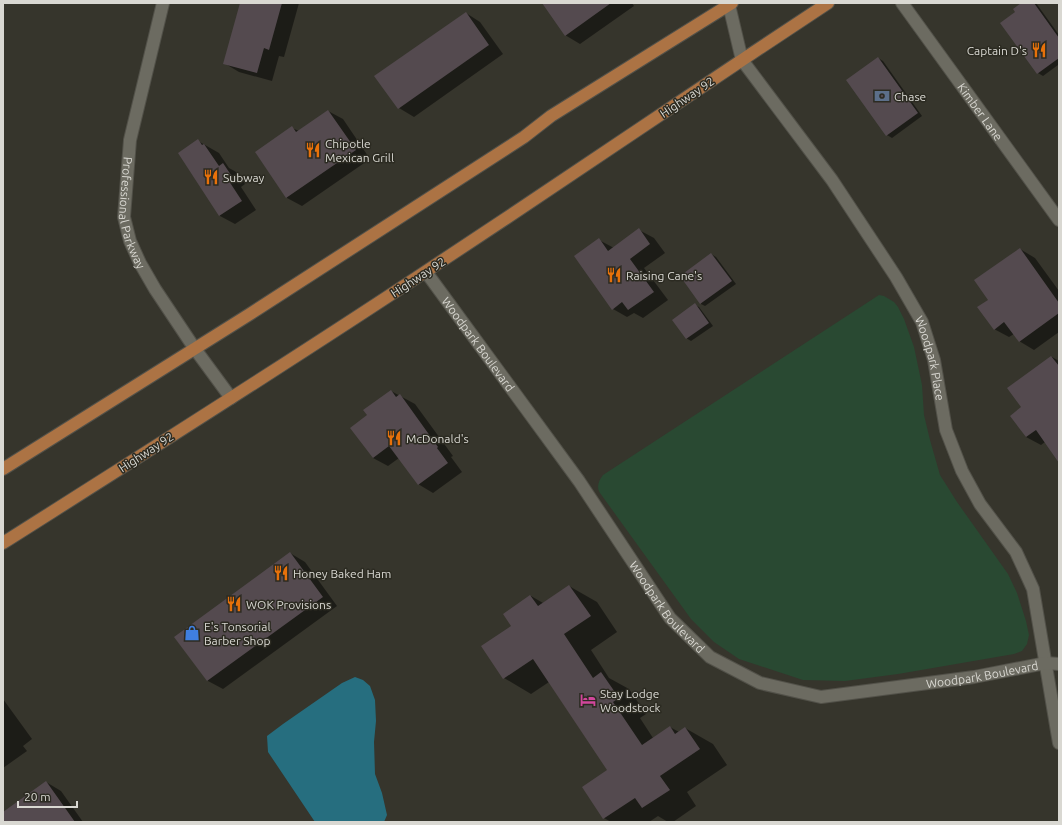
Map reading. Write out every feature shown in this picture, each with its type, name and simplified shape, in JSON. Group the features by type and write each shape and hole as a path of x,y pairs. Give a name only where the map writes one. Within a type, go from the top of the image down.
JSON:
{"main road":[{"name":"Highway 92","path":"3,543 426,272 828,3"},
{"path":"3,469 195,349 524,137 552,116 730,4"}],"street":[{"name":"Professional Parkway","path":"163,3 130,140 124,217 130,241 140,263 155,289 195,349 231,398"},
{"name":"Kimber Lane","path":"902,3 1059,220"},
{"name":"Woodpark Place","path":"730,4 742,60 835,185 896,277 922,322 934,360 946,430 962,471 980,504 1016,552 1033,589 1059,743"},
{"name":"Woodpark Boulevard","path":"426,272 578,481 670,618 710,658 760,683 821,698 974,677 1046,664"},
{"path":"1046,664 1059,658"},
{"path":"1046,664 1059,664"}],"green space":[{"path":"879,295 884,296 894,302 898,307 914,347 922,385 924,415 940,475 957,502 1008,574 1017,593 1029,635 1027,644 1022,651 1014,654 898,674 845,681 803,680 739,659 714,642 691,619 600,493 598,484 603,475"}],"water":[{"path":"355,677 363,680 370,686 375,700 375,774 382,793 387,815 384,822 315,822 268,752 267,736 342,683"}],"building":[{"path":"240,3 282,3 269,50 264,48 257,73 223,64"},
{"path":"542,3 611,3 565,36"},
{"name":"Captain D's","path":"1021,3 1034,3 1059,38 1059,58 1037,74 1000,23 1015,12 1013,9"},
{"path":"466,12 489,45 398,109 374,76"},
{"name":"Chase","path":"878,57 918,113 886,136 846,80"},
{"path":"328,110 356,150 286,198 255,152 292,126 296,132"},
{"name":"Subway","path":"198,139 202,145 204,144 219,166 223,163 231,175 227,178 242,201 219,216 178,153"},
{"name":"Raising Cane's","path":"639,228 650,244 630,259 654,292 628,310 622,302 612,310 574,256 599,238 608,251"},
{"path":"1020,248 1059,303 1059,313 1019,342 1004,322 994,330 977,307 988,300 974,280"},
{"path":"711,253 732,281 700,304 680,276"},
{"path":"695,303 709,323 686,339 672,320"},
{"path":"1051,356 1059,366 1059,463 1036,430 1026,437 1010,416 1021,407 1007,388"},
{"name":"McDonald's","path":"391,390 396,397 400,394 448,463 418,485 389,446 373,458 350,428 367,415 363,410"},
{"path":"290,552 323,597 207,681 174,637"},
{"name":"Stay Lodge Woodstock","path":"569,585 591,616 564,634 593,678 601,672 619,698 613,702 642,745 670,726 675,734 685,727 700,749 660,776 670,790 642,808 635,798 603,819 582,787 607,770 533,659 503,679 481,646 511,626 503,614 530,595 538,606"},
{"path":"46,781 75,822 3,822 3,812"}],"place":[{"name":"Captain D's","path":"1039,50"},
{"name":"Chase","path":"882,96"},
{"name":"Chipotle Mexican Grill","path":"313,150"},
{"name":"Subway","path":"211,177"},
{"name":"Raising Cane's","path":"614,275"},
{"name":"McDonald's","path":"394,438"},
{"name":"Honey Baked Ham","path":"281,573"},
{"name":"WOK Provisions","path":"234,604"},
{"name":"E's Tonsorial Barber Shop","path":"192,633"},
{"name":"Stay Lodge Woodstock","path":"588,700"}]}
